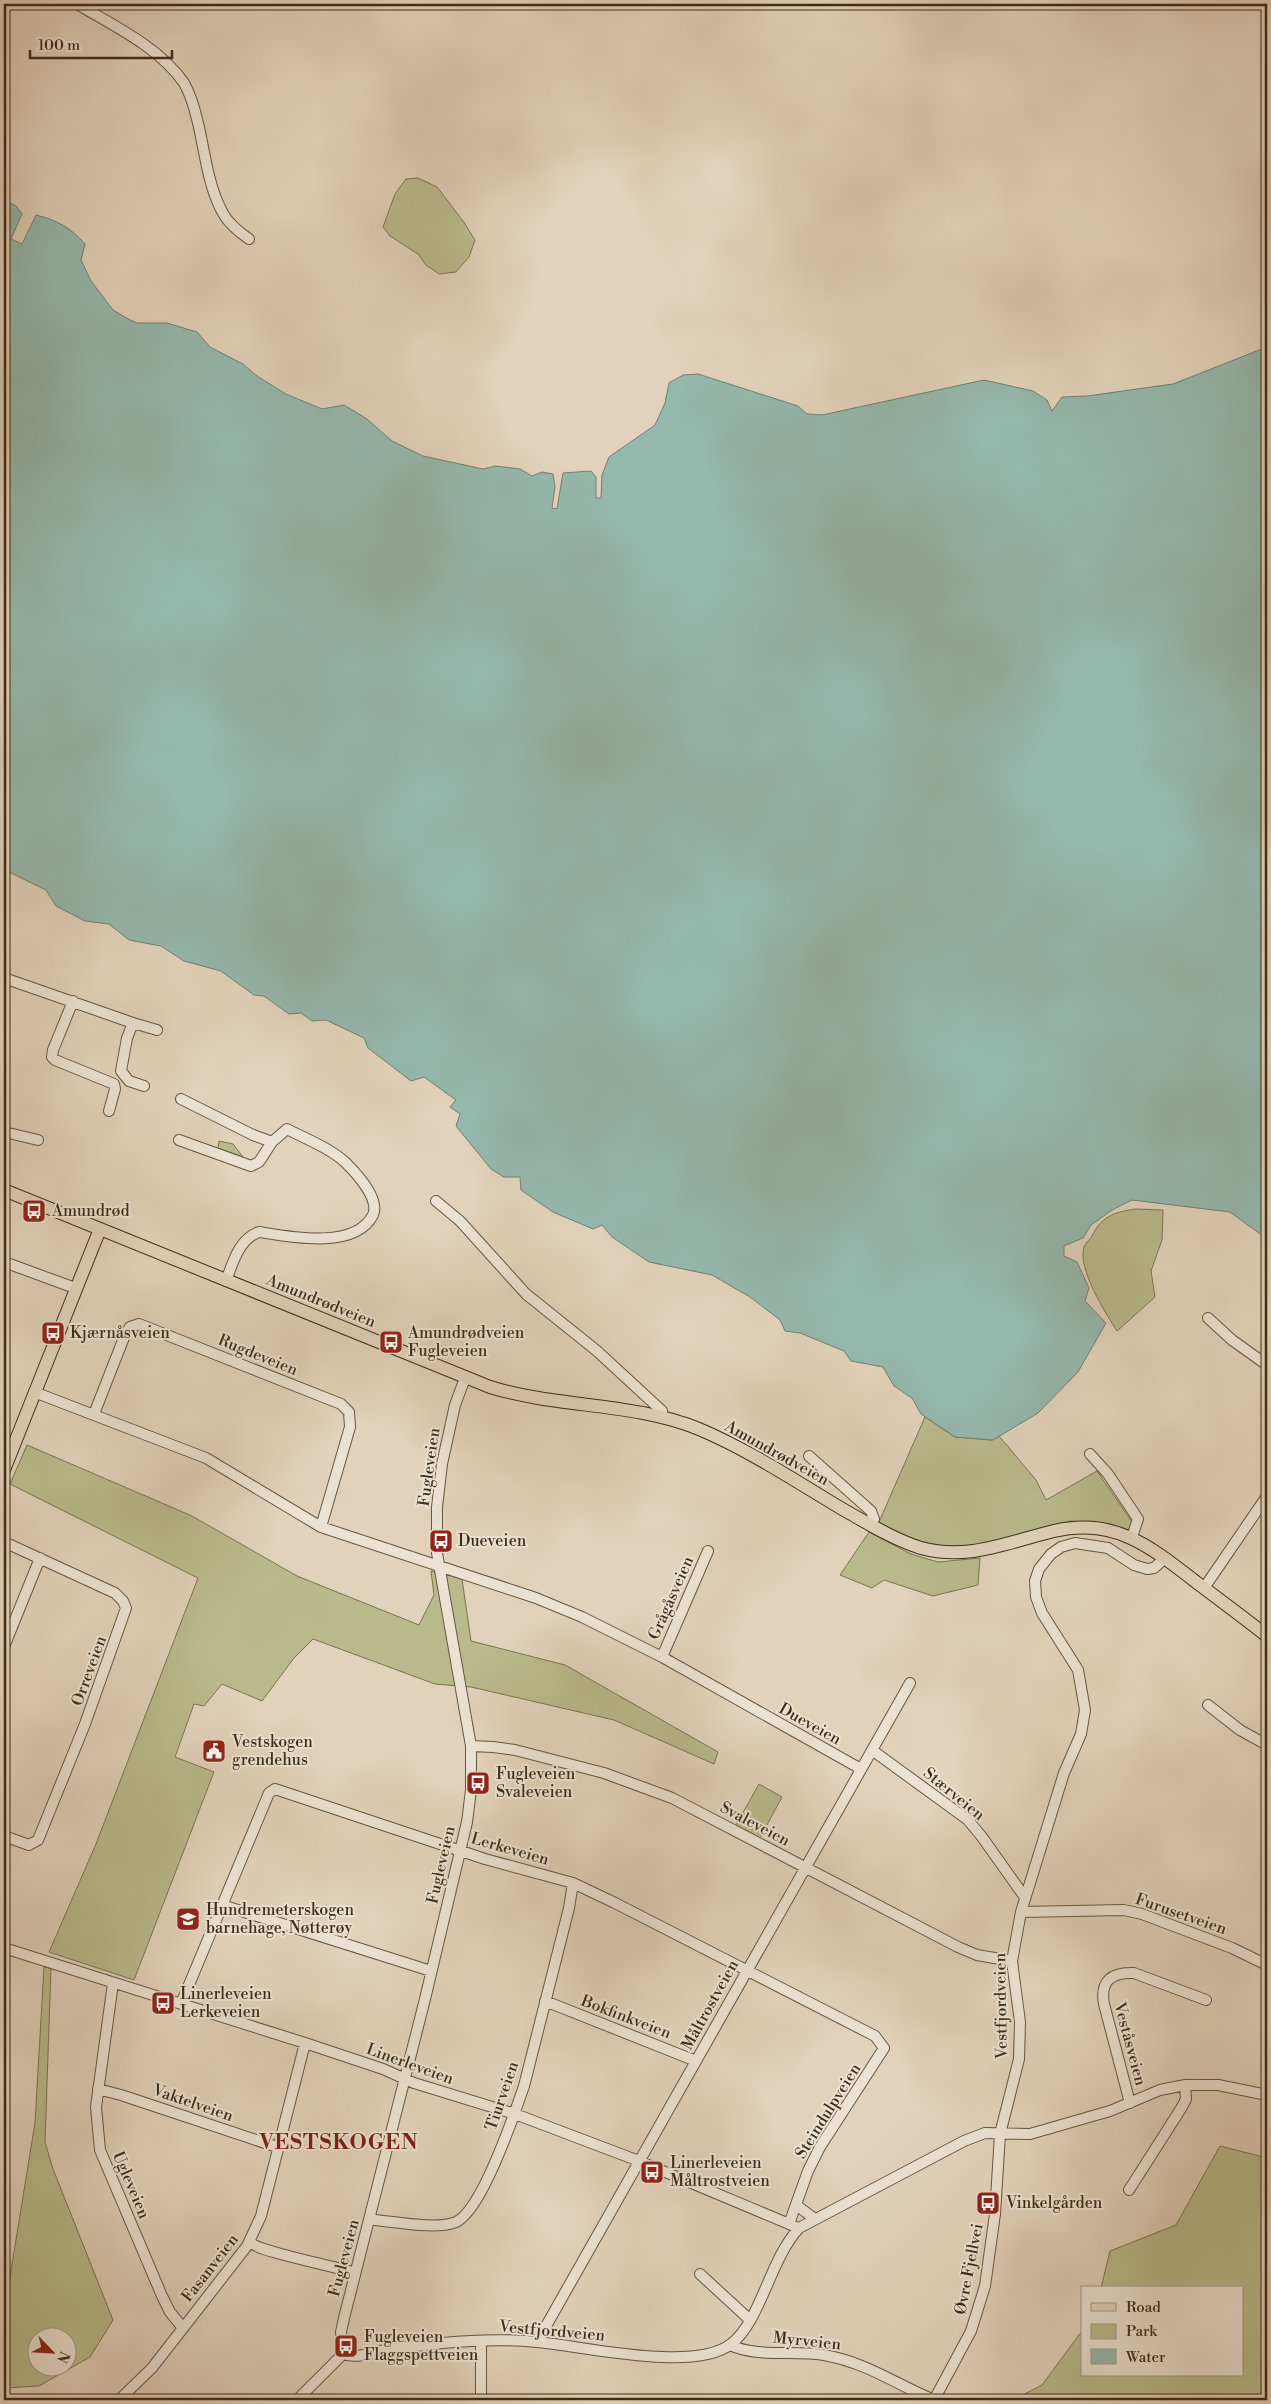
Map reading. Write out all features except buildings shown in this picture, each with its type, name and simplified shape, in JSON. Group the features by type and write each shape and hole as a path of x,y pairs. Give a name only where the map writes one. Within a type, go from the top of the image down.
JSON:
{"main road":[{"name":"Amundrødveien","path":"4,1190 465,1378 526,1397 636,1412 663,1418 719,1439 902,1542 923,1548 957,1553 986,1551 1054,1531 1075,1528 1103,1529 1132,1537 1165,1558 1267,1636"},
{"path":"4,1470 8,1444 34,1392 100,1229"}],"street":[{"path":"77,4 156,53 172,68 185,85 194,106 216,196 224,215 233,227 249,239"},
{"path":"4,978 73,1001 133,1024 157,1030"},
{"path":"73,1001 53,1050 52,1057 55,1060 114,1084 115,1089 109,1111"},
{"path":"133,1024 121,1071 130,1080 144,1086"},
{"path":"181,1098 253,1135 272,1142"},
{"path":"179,1140 251,1166 259,1162 272,1142 287,1128 336,1155 346,1163 358,1177 374,1202 374,1212 367,1225 348,1235 308,1238 259,1232 251,1234 240,1247 226,1280"},
{"path":"4,1132 38,1140"},
{"path":"436,1201 460,1221 526,1294 597,1351 662,1411 663,1418"},
{"path":"4,1262 75,1288"},
{"path":"1208,1318 1232,1340 1267,1365"},
{"name":"Rugdeveien","path":"94,1414 125,1335 130,1328 139,1324 341,1404 349,1412 350,1427 321,1527"},
{"name":"Fugleveien","path":"342,2354 341,2332 461,1852 471,1790 471,1746 438,1566 437,1507 442,1464 455,1405 465,1378"},
{"name":"Dueveien","path":"34,1392 206,1458 321,1527 567,1610 662,1657 860,1769"},
{"path":"1090,1454 1108,1474 1138,1519 1137,1527 1132,1537"},
{"name":"Amundrødveien","path":"809,1456 871,1511 874,1519 872,1526"},
{"path":"1204,1588 1267,1496"},
{"name":"Orreveien","path":"4,1542 115,1593 123,1601 126,1608 85,1724 38,1840 29,1845 4,1836"},
{"name":"Vestfjordveien","path":"1000,2134 1019,2059 1020,2022 1012,1961 1024,1896 1064,1773 1081,1734 1086,1710 1078,1670 1042,1613 1036,1597 1035,1581 1039,1569 1051,1554 1061,1546 1075,1543 1096,1544 1108,1548 1134,1564 1147,1569 1154,1568 1165,1558"},
{"name":"Grågåsveien","path":"662,1657 708,1551"},
{"path":"4,1647 40,1558"},
{"name":"Måltrostveien","path":"537,2342 910,1682"},
{"path":"1208,1705 1240,1730 1267,1745"},
{"name":"Svaleveien","path":"471,1746 515,1750 619,1777 692,1808 958,1947 984,1957 1012,1961"},
{"name":"Stærveien","path":"872,1750 968,1820 1024,1896"},
{"name":"Lerkeveien","path":"182,2004 269,1793 274,1789 461,1852 573,1883 875,2036 882,2043"},
{"name":"Tiurveien","path":"370,2218 375,2220 442,2224 454,2222 463,2217 477,2200 515,2114 524,2086 569,1908 573,1883"},
{"path":"222,1905 431,1971"},
{"name":"Furusetveien","path":"1021,1912 1100,1910 1142,1914 1232,1948 1267,1965"},
{"name":"Linerleveien","path":"4,1948 305,2043 515,2114 639,2160 799,2228"},
{"name":"Veståsveien","path":"1130,2104 1104,2004 1102,1993 1107,1981 1124,1972 1134,1972 1206,2000"},
{"name":"Ugleveien","path":"113,1983 98,2089 97,2126 103,2160 162,2296 170,2312 183,2328"},
{"name":"Bokfinkveien","path":"545,2001 696,2061"},
{"name":"Fasanveien","path":"119,2400 152,2368 250,2242 261,2216 277,2147 305,2043"},
{"name":"Steindulpveien","path":"789,2224 808,2171 820,2147 884,2048 882,2043"},
{"path":"1129,2190 1182,2107 1186,2099 1185,2084"},
{"name":"Veståsveien","path":"1000,2134 1030,2134 1130,2104 1160,2090 1185,2084 1218,2084 1267,2095"},
{"name":"Vaktelveien","path":"98,2089 122,2095 277,2147"},
{"path":"730,2345 750,2320 780,2255 799,2228 964,2141 985,2133 1000,2134"},
{"name":"Øvre Fjellvei","path":"934,2400 971,2331 982,2298 995,2214 1000,2134"},
{"path":"796,2205 815,2219"},
{"path":"250,2242 260,2249 333,2266 355,2274"},
{"path":"700,2274 750,2320"},
{"path":"481,2341 481,2400"},
{"name":"Vestfjordveien","path":"342,2354 354,2357 400,2348 481,2341 537,2342 666,2358 695,2356 716,2351 730,2345"},
{"name":"Myrveien","path":"730,2345 747,2351 824,2355 854,2362 887,2376 934,2400"},
{"path":"302,2399 342,2354"}],"green space":[{"path":"418,178 437,187 475,240 469,257 456,272 439,274 426,265 418,254 390,236 383,227 395,194 406,179"},
{"path":"219,1141 233,1144 243,1157 218,1148"},
{"path":"1136,1209 1163,1210 1162,1240 1151,1271 1155,1297 1117,1331 1088,1278 1083,1256 1084,1247 1101,1222 1116,1213"},
{"path":"925,1417 955,1437 992,1440 999,1436 1036,1480 1046,1500 1097,1471 1132,1522 1131,1532 1109,1524 1071,1521 974,1546 943,1546 912,1540 879,1522"},
{"path":"27,1445 192,1516 297,1576 419,1625 434,1595 431,1571 462,1579 471,1641 565,1665 718,1752 714,1764 614,1720 471,1687 435,1684 313,1639 294,1658 262,1701 222,1684 204,1706 194,1704 175,1757 214,1772 134,1980 49,1952 96,1844 198,1578 10,1484"},
{"path":"869,1532 911,1554 938,1562 980,1558 978,1585 933,1596 884,1580 872,1588 840,1575"},
{"path":"759,1784 782,1797 760,1838 736,1825"},
{"path":"44,1967 51,1968 45,2142 53,2169 113,2320 90,2357 78,2364 78,2326 28,2326 28,2376 57,2376 39,2386 4,2388 4,2314 35,2123"},
{"path":"1220,2146 1267,2158 1267,2400 1013,2400 1042,2385 1081,2332 1081,2376 1244,2376 1244,2286 1101,2286 1110,2251 1176,2225"}],"water":[{"path":"4,199 16,206 22,214 11,239 22,244 36,215 63,225 80,238 85,244 81,260 91,281 113,310 130,320 137,323 167,323 197,332 210,347 243,364 257,376 286,394 322,409 344,405 367,419 392,441 423,456 483,469 495,466 520,469 532,476 542,472 553,474 555,487 552,508 557,509 563,473 591,471 596,477 596,498 601,498 602,475 609,457 655,425 665,403 669,383 683,375 698,374 798,406 807,414 822,415 984,380 1033,391 1047,400 1052,411 1062,397 1087,396 1173,384 1267,347 1267,1239 1230,1212 1132,1200 1112,1210 1091,1225 1083,1238 1064,1246 1064,1256 1077,1262 1089,1288 1085,1301 1106,1323 1078,1372 1038,1413 993,1440 955,1437 921,1414 912,1398 894,1386 883,1367 851,1361 844,1351 800,1333 785,1331 780,1320 750,1297 712,1275 649,1262 612,1237 602,1225 593,1229 553,1212 521,1190 520,1177 504,1177 491,1169 456,1126 460,1114 450,1107 456,1100 424,1077 411,1081 368,1048 364,1038 326,1020 312,1021 301,1013 289,1014 264,996 254,995 221,971 184,961 161,946 129,940 109,924 85,921 56,906 46,890 11,873 4,864"}],"place":[{"name":"Amundrød","path":"34,1211"},
{"name":"Kjærnåsveien","path":"53,1333"},
{"name":"Amundrødveien Fugleveien","path":"391,1342"},
{"name":"Dueveien","path":"441,1541"},
{"name":"Vestskogen grendehus","path":"214,1751"},
{"name":"Fugleveien Svaleveien","path":"478,1783"},
{"name":"Hundremeterskogen barnehage, Nøtterøy","path":"188,1919"},
{"name":"Linerleveien Lerkeveien","path":"163,2003"},
{"name":"Linerleveien Måltrostveien","path":"652,2172"},
{"name":"Vinkelgården","path":"988,2203"},
{"name":"Fugleveien Flaggspettveien","path":"346,2346"}],"district":[{"name":"VESTSKOGEN","path":"339,2143"}]}
